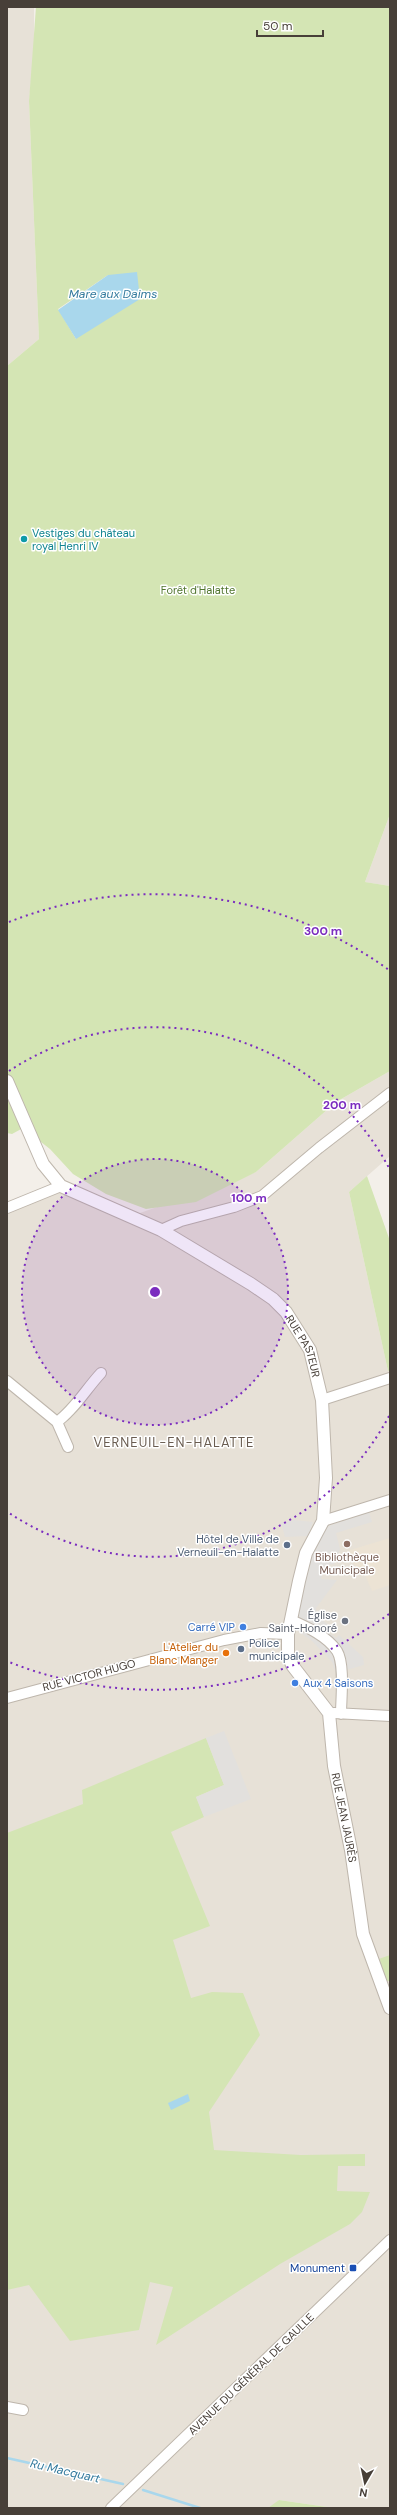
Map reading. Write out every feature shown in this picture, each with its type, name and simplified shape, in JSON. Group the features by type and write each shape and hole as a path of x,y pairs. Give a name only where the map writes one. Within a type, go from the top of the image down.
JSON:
{"street":[{"path":"7,1081 42,1164 61,1186 7,1208"},
{"path":"161,1230 181,1221 234,1208 262,1196 318,1148 390,1093"},
{"name":"RUE PASTEUR","path":"61,1186 161,1230 251,1284 273,1299 286,1312 310,1350 322,1400 326,1458 323,1521 306,1553 288,1634"},
{"path":"58,1422 70,1412 84,1392 101,1373"},
{"path":"322,1400 390,1378"},
{"path":"7,1381 58,1422 68,1447"},
{"path":"323,1521 390,1500"},
{"path":"291,1620 314,1631 337,1652 341,1673 335,1713"},
{"name":"RUE VICTOR HUGO","path":"7,1698 224,1640 261,1633 288,1634"},
{"path":"288,1634 288,1654 292,1665 335,1713 390,1716"},
{"name":"RUE JEAN JAURÈS","path":"335,1713 334,1766 351,1850 363,1934 374,1970 390,2008"},
{"name":"AVENUE DU GÉNÉRAL DE GAULLE","path":"111,2508 390,2240"},
{"path":"7,2406 23,2410"}],"shaded area":[{"path":"7,7 34,7 34,52 29,101 39,339 7,366"},
{"path":"390,814 390,886 365,882"},
{"path":"390,1071 390,1156 349,1192 388,1371 390,1370 390,2508 334,2508 279,2500 271,2508 7,2508 7,1211 61,1192 123,1219 256,1172 336,1102"},
{"path":"369,1512 372,1522 336,1533 340,1549 334,1564 325,1565 321,1579 337,1580 316,1608 317,1616 330,1626 327,1631 336,1638 339,1635 363,1657 364,1665 336,1673 332,1662 312,1641 295,1629 311,1555 323,1528"},
{"path":"294,1520 313,1522 308,1536 285,1537 281,1523"},
{"path":"390,1538 390,1585 372,1591 365,1575 361,1576 347,1551"},
{"path":"224,1731 251,1799 204,1817 196,1797 224,1785 206,1738"}],"green space":[{"name":"Forêt d'Halatte","path":"36,7 390,7 390,814 365,882 390,886 390,1071 336,1102 256,1172 196,1202 146,1209 106,1194 73,1174 50,1149 23,1128 12,1134 7,1133 7,366 39,339 29,101","holes":["108,275 76,339 58,309"]},
{"path":"367,1176 390,1241 390,1370 388,1371 349,1192"},
{"path":"206,1738 224,1785 196,1797 204,1817 171,1832 210,1926 173,1940 191,1998 212,1992 243,1993 260,2035 209,2112 214,2150 301,2155 365,2154 365,2166 338,2166 337,2191 370,2192 362,2212 350,2224 280,2264 156,2345 173,2287 150,2282 139,2330 70,2341 29,2285 7,2290 7,1833 83,1804 82,1790"},
{"path":"390,1955 390,1981 387,1981 376,1960"},
{"path":"279,2500 334,2508 268,2508"}],"water":[{"name":"Mare aux Daims","path":"137,272 140,299 76,339 58,310 108,275"},
{"path":"188,2094 190,2101 171,2110 168,2103"}],"waterway":[{"name":"Ru Macquart","path":"7,2458 123,2484"},
{"name":"Ru Macquart","path":"143,2490 200,2508"}],"place":[{"name":"Vestiges du château royal Henri IV","path":"24,539"},
{"name":"Bibliothèque Municipale","path":"347,1544"},
{"name":"Hôtel de Ville de Verneuil-en-Halatte","path":"287,1545"},
{"name":"Église Saint-Honoré","path":"345,1621"},
{"name":"Carré VIP","path":"243,1627"},
{"name":"Police municipale","path":"241,1649"},
{"name":"L'Atelier du Blanc Manger","path":"226,1653"},
{"name":"Aux 4 Saisons","path":"295,1683"},
{"name":"Monument","path":"353,2268"}],"district":[{"name":"VERNEUIL-EN-HALATTE","path":"174,1442"}]}
